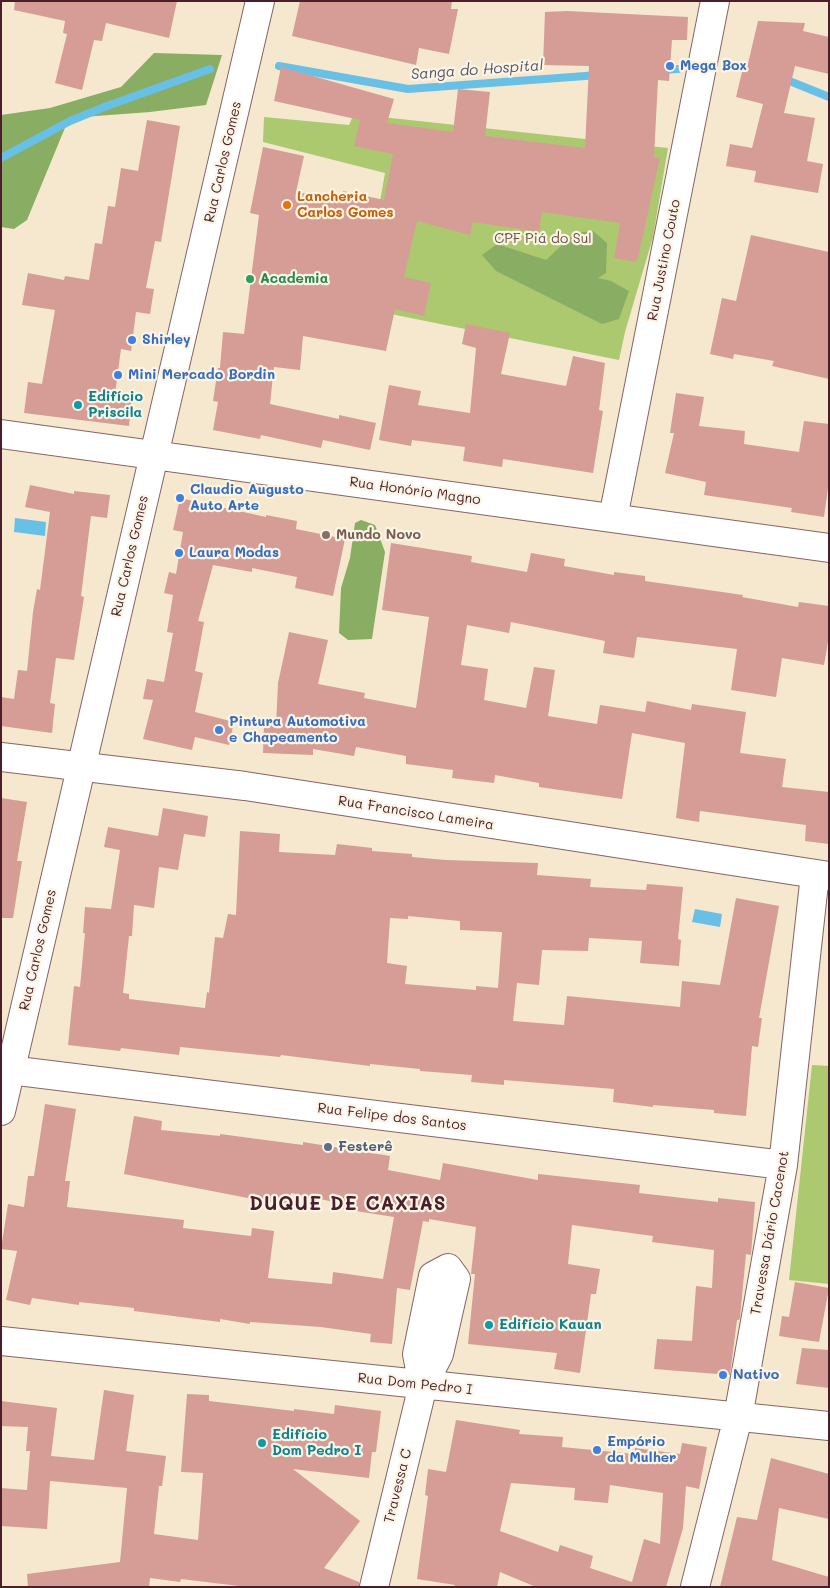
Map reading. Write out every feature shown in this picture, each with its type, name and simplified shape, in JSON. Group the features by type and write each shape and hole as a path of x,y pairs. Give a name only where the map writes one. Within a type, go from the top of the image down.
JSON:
{"street":[{"name":"Rua Carlos Gomes","path":"1,1111 6,1069 81,767 260,1"},
{"name":"Rua Justino Couto","path":"613,518 715,1"},
{"name":"Rua Honório Magno","path":"1,434 829,548"},
{"name":"Rua Francisco Lameira","path":"1,757 245,786 822,875"},
{"name":"Travessa Dário Cacenot","path":"695,1587 738,1417 783,1165 822,875"},
{"name":"Rua Felipe dos Santos","path":"6,1069 783,1165"},
{"name":"Rua Dom Pedro I","path":"1,1341 829,1426"},
{"name":"Travessa C","path":"374,1587 423,1384"}],"green space":[{"path":"154,53 222,55 206,105 150,112 69,118 27,220 14,229 1,227 1,115 50,108 121,87"},
{"name":"CPF Piá do Sul","path":"354,114 668,148 653,237 625,332 619,360 361,308 385,173 263,142 264,117 349,125"},
{"path":"593,231 607,243 606,273 598,278 611,281 629,291 619,319 602,324 496,271 482,255 497,244 546,260 575,233"},
{"path":"361,520 375,525 385,552 372,639 348,640 339,633 341,588 350,558 355,523"},
{"path":"812,1065 829,1066 829,1284 789,1280"}],"water":[{"path":"15,518 46,522 45,536 14,532"},
{"path":"695,909 722,914 720,927 692,922"}],"building":[{"path":"15,1 177,1 169,38 106,23 102,41 94,40 82,90 55,83 67,34 63,33 65,21 14,10"},
{"path":"300,1 452,1 451,9 458,9 449,54 419,48 416,65 292,36"},
{"path":"567,11 688,17 687,40 672,40 669,81 658,80 654,157 660,158 637,262 614,258 620,223 542,212 539,232 473,222 470,235 417,221 404,277 431,283 424,316 395,309 386,351 303,336 300,370 274,367 270,404 339,419 339,415 376,423 370,450 323,440 321,448 261,435 260,439 213,430 218,402 213,401 218,368 220,368 223,332 244,334 259,215 250,213 263,147 304,156 296,192 342,198 343,191 384,200 393,154 354,146 360,120 274,101 281,67 394,99 387,123 453,132 458,89 490,92 485,136 585,148 589,66 543,65 545,12"},
{"path":"758,21 805,23 803,31 829,37 829,74 795,66 784,113 815,118 807,161 823,164 818,193 754,182 756,171 726,166 730,144 752,148 763,104 736,97 742,72 746,72"},
{"path":"147,120 180,126 161,242 155,241 146,288 154,289 150,314 136,312 131,351 121,349 115,394 132,397 129,426 24,413 28,382 42,384 55,310 22,305 28,273 64,280 65,276 89,280 95,243 102,244 108,206 115,207 121,168 138,171"},
{"path":"751,235 829,252 829,379 772,366 774,361 734,354 733,359 710,354 722,298 736,301"},
{"path":"466,324 510,333 501,374 566,386 573,356 605,363 599,410 603,411 593,473 503,459 502,467 463,461 465,447 412,440 411,446 379,440 389,385 421,391 418,405 470,413 476,348 462,344"},
{"path":"676,393 704,397 699,426 745,431 744,444 799,452 804,421 829,424 829,481 824,517 791,512 792,508 704,495 706,482 665,473 674,433 670,433"},
{"path":"30,485 74,494 74,491 110,495 107,518 91,516 81,596 84,597 74,660 56,658 50,703 55,704 52,733 1,726 1,697 14,699 18,670 27,671 33,612 37,589 40,590 50,512 25,507"},
{"path":"180,498 266,517 266,515 297,521 296,529 345,539 333,596 295,588 297,577 252,568 252,572 213,565 198,621 204,622 195,671 203,673 195,712 234,722 229,745 195,737 192,750 143,739 153,700 143,699 147,679 164,682 173,633 167,632 173,595 164,593 169,572 176,574 183,532 173,530"},
{"path":"391,543 472,556 471,562 527,572 531,553 565,559 564,566 614,575 614,572 645,576 645,581 743,595 742,597 798,607 799,602 829,606 829,636 824,665 782,658 776,697 731,690 737,649 637,637 634,658 603,653 605,641 511,622 509,633 467,625 461,665 488,669 484,700 526,708 534,667 555,670 548,716 597,724 600,705 645,712 647,701 691,710 692,704 746,712 740,753 786,759 782,787 829,792 829,844 805,841 806,825 700,811 699,822 676,818 685,743 632,733 622,799 539,787 539,783 495,775 494,783 452,778 453,770 406,764 406,756 356,747 354,756 313,749 313,755 263,753 264,725 276,726 278,683 289,632 328,640 318,684 365,693 364,698 416,708 429,617 382,610"},
{"path":"1,798 27,802 17,861 22,861 13,918 1,918"},
{"path":"163,808 208,816 205,837 184,834 178,870 159,867 154,908 134,905 132,936 129,936 123,993 129,994 129,999 205,1008 207,992 209,993 215,937 223,938 228,914 236,915 240,831 280,834 279,852 335,855 337,844 372,848 372,851 412,854 412,857 538,863 537,875 591,879 590,887 646,890 647,884 683,887 678,939 681,940 679,966 640,963 642,941 589,938 588,951 542,950 539,985 517,983 513,1021 564,1025 567,996 680,1007 682,981 720,985 736,898 779,906 759,1018 762,1018 758,1047 752,1046 746,1116 714,1113 714,1110 653,1105 653,1107 613,1102 614,1089 504,1080 504,1085 471,1082 472,1075 420,1071 420,1069 370,1064 370,1066 281,1055 280,1057 180,1047 179,1055 121,1048 120,1051 68,1045 74,986 80,987 85,933 83,933 85,907 111,909 120,850 104,847 108,827 158,836","holes":["408,916 460,921 460,930 502,932 498,988 476,986 476,990 405,984 407,966 387,963 390,918 408,919"]},
{"path":"45,1104 76,1109 65,1181 70,1181 67,1207 184,1220 183,1228 251,1236 252,1228 274,1231 268,1278 332,1284 333,1272 383,1279 394,1217 343,1209 344,1204 291,1193 289,1206 124,1174 134,1116 162,1121 161,1130 220,1136 220,1134 303,1145 303,1142 390,1156 388,1170 440,1180 443,1163 538,1180 538,1174 640,1185 639,1193 718,1202 718,1198 755,1202 751,1255 746,1254 740,1317 737,1320 730,1375 654,1369 657,1339 692,1341 696,1286 712,1288 714,1250 652,1242 653,1236 572,1225 568,1264 600,1269 596,1294 591,1294 580,1373 554,1369 557,1353 468,1344 475,1274 471,1274 476,1227 429,1219 429,1222 423,1221 410,1290 397,1288 392,1344 370,1342 371,1334 321,1327 250,1322 250,1324 220,1319 220,1322 134,1311 134,1308 79,1302 79,1305 32,1298 30,1305 6,1300 17,1251 1,1249 8,1204 24,1207 28,1176 34,1176"},
{"path":"795,1282 829,1288 819,1342 779,1336 782,1316 789,1317"},
{"path":"802,1348 829,1350 829,1388 796,1384"},
{"path":"104,1390 134,1395 126,1451 166,1456 162,1486 159,1486 154,1534 198,1540 203,1473 181,1472 187,1394 209,1395 209,1401 294,1411 294,1409 334,1414 335,1405 381,1411 376,1452 372,1452 369,1478 293,1469 360,1521 324,1568 359,1582 359,1587 247,1587 181,1579 180,1582 150,1578 149,1587 28,1587 27,1574 120,1562 127,1488 50,1481 47,1529 1,1526 1,1488 27,1490 30,1451 26,1451 28,1427 1,1426 1,1401 57,1408 51,1456 94,1460"},
{"path":"456,1420 520,1430 519,1434 563,1437 562,1447 634,1454 635,1448 680,1454 682,1443 707,1447 699,1489 686,1486 683,1528 666,1587 536,1587 500,1572 497,1587 454,1587 455,1585 417,1579 428,1496 425,1495 428,1469 446,1472","holes":["511,1483 575,1488 574,1500 608,1503 610,1485 663,1493 660,1544 644,1539 632,1582 590,1568 593,1556 560,1545 558,1552 500,1531"]},
{"path":"771,1458 829,1474 829,1519 779,1508 772,1560 829,1577 829,1587 720,1587 737,1517 757,1520"}],"waterway":[{"name":"Sanga do Hospital","path":"279,66 408,89 599,75"},
{"name":"Sanga do Hospital","path":"1,158 70,121 210,69"},
{"name":"Sanga do Hospital","path":"660,70 678,69"},
{"name":"Sanga do Hospital","path":"782,78 829,97"}],"place":[{"name":"Mega Box","path":"670,66"},
{"name":"Lancheria Carlos Gomes","path":"287,205"},
{"name":"Academia","path":"250,279"},
{"name":"Shirley","path":"132,340"},
{"name":"Mini Mercado Bordin","path":"118,375"},
{"name":"Edifício Priscila","path":"78,405"},
{"name":"Claudio Augusto Auto Arte","path":"180,498"},
{"name":"Mundo Novo","path":"326,535"},
{"name":"Laura Modas","path":"179,553"},
{"name":"Pintura Automotiva e Chapeamento","path":"219,730"},
{"name":"Festerê","path":"328,1147"},
{"name":"Edifício Kauan","path":"489,1325"},
{"name":"Nativo","path":"723,1375"},
{"name":"Edifício Dom Pedro I","path":"262,1443"},
{"name":"Empório da Mulher","path":"597,1450"}],"district":[{"name":"DUQUE DE CAXIAS","path":"348,1204"}]}
